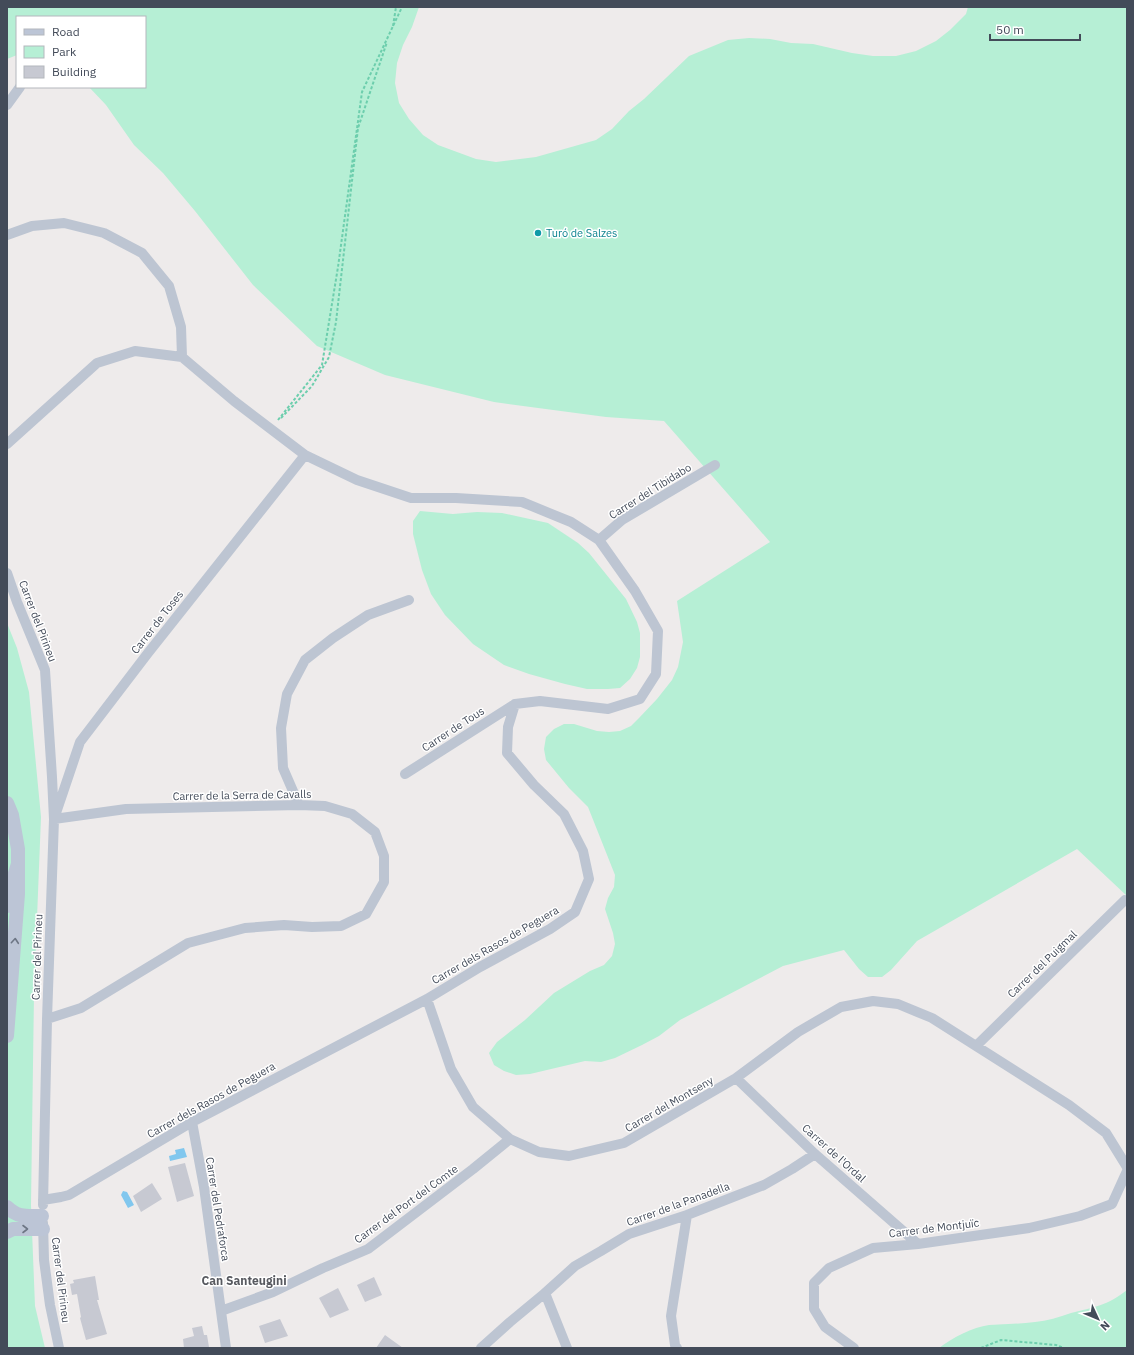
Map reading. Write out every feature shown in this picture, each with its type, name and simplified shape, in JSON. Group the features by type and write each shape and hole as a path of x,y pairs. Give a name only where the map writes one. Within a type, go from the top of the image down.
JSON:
{"main road":[{"path":"7,803 12,815 17,836 18,849 17,920 7,1036"},
{"path":"7,906 10,889 18,864"},
{"path":"7,1207 18,1215 28,1216 43,1223"},
{"path":"7,1232 43,1223"}],"street":[{"path":"7,105 19,88"},
{"path":"7,235 32,226 64,223 104,233 142,253 169,286 180,328 182,357"},
{"path":"7,444 97,363 135,351 182,357 234,401 306,455 357,480 411,498 456,498 522,502 571,522 599,540 635,591 658,631 656,674 640,699 608,709 540,701 515,704"},
{"name":"Carrer de Toses","path":"54,819 80,742 148,653 306,455"},
{"name":"Carrer del Tibidabo","path":"599,540 622,520 715,465"},
{"name":"Carrer del Pirineu","path":"7,573 17,602 45,670 54,819 47,1019 43,1223 44,1260 59,1348"},
{"path":"299,804 283,768 281,728 287,694 305,660 333,638 368,615 409,600"},
{"name":"Carrer de Tous","path":"405,774 515,704"},
{"name":"Carrer dels Rasos de Peguera","path":"43,1200 61,1198 69,1195 192,1122 427,999 480,967 550,929 575,912 589,879 583,851 564,814 534,785 507,753 508,727 515,704"},
{"name":"Carrer de la Serra de Cavalls","path":"47,1019 81,1008 188,943 245,928 284,925 312,927 341,926 366,914 384,882 384,856 375,832 352,814 325,806 299,804 126,809 54,819"},
{"name":"Carrer del Puigmal","path":"976,1046 1125,900"},
{"name":"Carrer del Montseny","path":"427,999 450,1069 462,1091 473,1106 510,1139 539,1152 570,1156 624,1143 736,1078 798,1032 841,1007 873,1001 898,1004 932,1018 976,1046"},
{"path":"976,1046 1069,1105 1106,1133 1127,1167"},
{"name":"Carrer de l'Ordal","path":"736,1078 815,1154 918,1244"},
{"name":"Carrer del Pedraforca","path":"192,1122 204,1188 226,1348"},
{"name":"Carrer del Port del Comte","path":"221,1311 273,1292 323,1268 368,1249 510,1139"},
{"name":"Carrer de la Panadella","path":"481,1348 546,1293 575,1266 629,1234 687,1215 764,1185 815,1154"},
{"name":"Carrer de Montjuïc","path":"854,1348 825,1327 814,1309 814,1283 829,1268 873,1248 918,1244 1029,1228 1080,1216 1112,1204 1127,1171"},
{"path":"678,1348 675,1345 671,1316 687,1215"},
{"path":"546,1293 567,1348"}],"path":[{"path":"271,428 312,386 329,357 336,322 358,128 393,26 396,7"},
{"path":"271,428 322,365 338,267 362,92 402,7"},
{"path":"981,1348 1001,1340 1064,1348"}],"green space":[{"path":"7,7 419,7 397,63 395,83 399,103 409,119 423,135 438,145 476,159 496,162 536,157 596,140 612,129 629,111 644,99 689,56 728,40 749,38 770,39 791,43 813,44 873,56 896,56 916,51 936,41 966,14 968,7 1127,7 1127,896 1077,849 917,941 891,970 882,977 868,977 859,969 844,950 783,966 680,1020 659,1036 615,1058 601,1062 585,1061 530,1074 516,1075 504,1071 494,1065 489,1053 497,1042 525,1020 554,993 590,971 604,965 612,956 615,944 605,909 608,898 614,887 615,875 588,807 569,788 546,760 544,749 546,737 554,729 564,724 574,724 597,731 609,732 620,731 631,726 657,699 672,680 678,667 683,642 677,601 770,542 664,421 606,417 494,402 385,375 317,346 253,285 195,211 163,173 134,145 106,105 90,88 146,88 146,16 16,16 16,55 7,59"},
{"path":"420,511 453,514 477,512 502,513 548,523 578,543 589,553 626,599 637,622 640,633 640,657 637,668 630,679 620,688 587,689 529,674 504,665 473,644 445,615 431,594 422,570 413,534 413,521"},
{"path":"7,623 17,648 29,692 41,817 34,994 31,1205 35,1306 45,1348 7,1348"},
{"path":"1127,1290 1127,1348 939,1348 950,1340 976,1328 989,1325 1048,1320 1107,1303"}],"water":[{"path":"184,1148 187,1157 170,1161 169,1156 176,1154 175,1150"},
{"path":"123,1191 127,1192 134,1205 128,1208 121,1195"}],"building":[{"path":"185,1163 194,1196 177,1202 168,1167"},
{"path":"152,1183 162,1199 141,1212 133,1196"},
{"path":"95,1276 99,1300 97,1300 107,1334 86,1340 80,1318 77,1294 72,1295 70,1284 74,1283 73,1280"},
{"path":"374,1277 382,1295 365,1302 357,1285"},
{"path":"338,1288 349,1310 330,1318 319,1298"},
{"path":"280,1319 288,1336 265,1343 259,1326"},
{"path":"202,1326 204,1335 207,1335 209,1347 184,1348 183,1339 194,1336 192,1328"},
{"path":"385,1335 403,1348 376,1348"}],"place":[{"name":"Turó de Salzes","path":"538,233"}],"district":[{"name":"Can Santeugini","path":"244,1281"}]}
